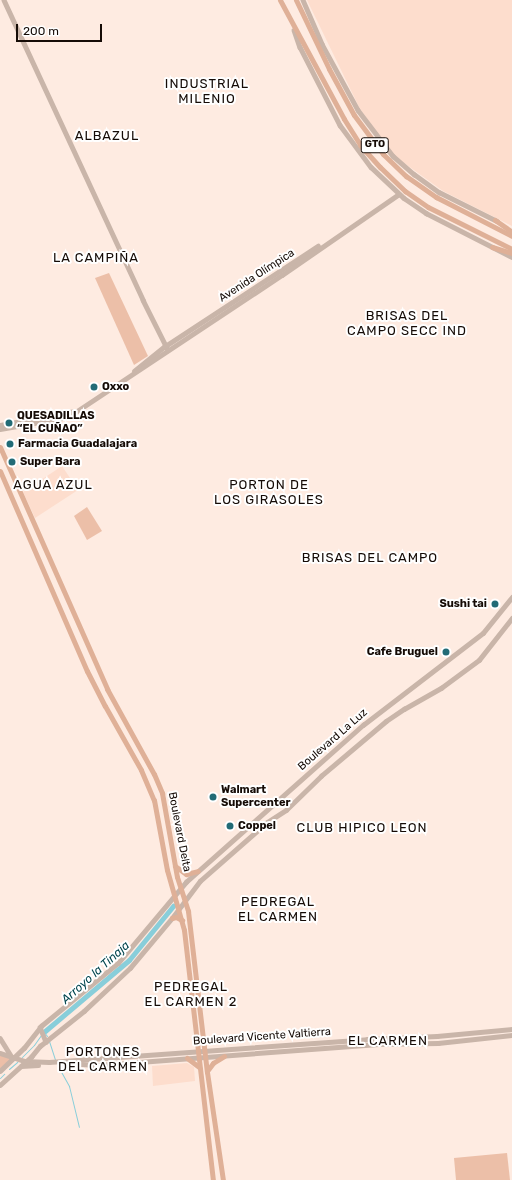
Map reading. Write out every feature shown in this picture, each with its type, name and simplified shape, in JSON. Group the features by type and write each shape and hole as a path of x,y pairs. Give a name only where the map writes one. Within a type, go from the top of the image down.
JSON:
{"main road":[{"path":"4,0 143,300 167,348"},
{"name":"GTO","path":"280,0 344,119 360,144 380,167 405,191 428,207 512,249"},
{"name":"GTO","path":"296,0 329,69 354,115 367,134 396,167 420,186 447,204 512,236"},
{"path":"303,0 322,44 338,75 365,120 398,161 439,192 512,228"},
{"path":"294,27 300,47 340,125 364,160 392,188 436,219 512,257"},
{"path":"322,44 323,57"},
{"path":"329,69 338,75"},
{"name":"Avenida Olímpica","path":"167,348 381,204 391,196 392,188"},
{"name":"Avenida Olímpica","path":"0,429 68,417 127,377 143,363 282,275 400,194"},
{"path":"495,220 512,232"},
{"path":"492,247 512,253"},
{"name":"Avenida Olímpica","path":"0,425 77,411"},
{"path":"52,420 54,422 54,427"},
{"name":"Boulevard Delta","path":"0,447 58,577 82,636 107,689 154,774 162,793 175,866 180,888 188,910 207,1072 223,1180"},
{"name":"Boulevard Delta","path":"0,471 87,671 141,770 154,800 173,896 182,920 213,1180"},
{"name":"Boulevard La Luz","path":"0,1071 40,1027 118,963 173,896 198,871 363,725 483,633 512,597"},
{"name":"Boulevard La Luz","path":"0,1085 130,968 172,918 200,881 266,823 286,810 317,779 394,716 441,688 479,660 512,618"},
{"path":"115,723 120,726 124,720"},
{"path":"123,738 125,731 132,735"},
{"path":"175,866 186,874 198,871"},
{"path":"172,918 176,917 182,920"},
{"path":"190,985 196,984"},
{"path":"40,1027 46,1042"},
{"path":"195,1028 202,1027"},
{"name":"Boulevard Vicente Valtierra","path":"0,1053 26,1061 64,1061 205,1054 367,1038 437,1036 512,1028"},
{"name":"Boulevard Vicente Valtierra","path":"205,1054 224,1056 378,1044 439,1043 512,1035"},
{"path":"0,1038 13,1057"},
{"name":"Boulevard Vicente Valtierra","path":"21,1066 71,1063 99,1065 187,1058 197,1054"},
{"path":"207,1072 213,1063 224,1056"},
{"path":"187,1058 199,1067"},
{"path":"0,1071 7,1073 7,1078"},
{"path":"206,1124 211,1129 215,1126"},
{"path":"210,1153 213,1148 218,1151"}],"shaded area":[{"path":"307,0 512,0 512,226 443,191 393,155 360,109"},
{"path":"109,273 148,356 134,365 95,278"},
{"path":"62,466 78,490 35,518 23,492"},
{"path":"87,507 102,531 87,540 74,516"},
{"path":"0,1055 11,1059 0,1069"},
{"path":"187,1063 194,1067 195,1081 153,1086 152,1066"},
{"path":"507,1153 510,1180 456,1180 454,1158"}],"waterway":[{"name":"Arroyo la Tinaja","path":"45,1031 129,960 173,906"},
{"name":"Arroyo la Tinaja","path":"44,1032 47,1036"},
{"name":"Arroyo la Tinaja","path":"22,1057 34,1045 41,1035"},
{"path":"49,1041 55,1059"},
{"name":"Arroyo la Tinaja","path":"9,1069 17,1062"},
{"path":"59,1068 69,1086 79,1127"},
{"name":"Arroyo la Tinaja","path":"0,1078 4,1074"}],"place":[{"name":"Oxxo","path":"94,387"},
{"name":"QUESADILLAS “EL CUÑAO”","path":"9,423"},
{"name":"Farmacia Guadalajara","path":"10,444"},
{"name":"Super Bara","path":"12,462"},
{"name":"Sushi tai","path":"495,604"},
{"name":"Cafe Bruguel","path":"446,652"},
{"name":"Walmart Supercenter","path":"213,797"},
{"name":"Coppel","path":"230,826"}],"district":[{"name":"INDUSTRIAL MILENIO","path":"207,92"},
{"name":"ALBAZUL","path":"107,136"},
{"name":"LA CAMPIÑA","path":"96,258"},
{"name":"BRISAS DEL CAMPO SECC IND","path":"407,324"},
{"name":"AGUA AZUL","path":"53,485"},
{"name":"PORTON DE LOS GIRASOLES","path":"269,494"},
{"name":"BRISAS DEL CAMPO","path":"370,558"},
{"name":"CLUB HIPICO LEON","path":"362,828"},
{"name":"PEDREGAL EL CARMEN","path":"278,910"},
{"name":"PEDREGAL EL CARMEN 2","path":"191,996"},
{"name":"EL CARMEN","path":"388,1041"},
{"name":"PORTONES DEL CARMEN","path":"103,1060"}]}
